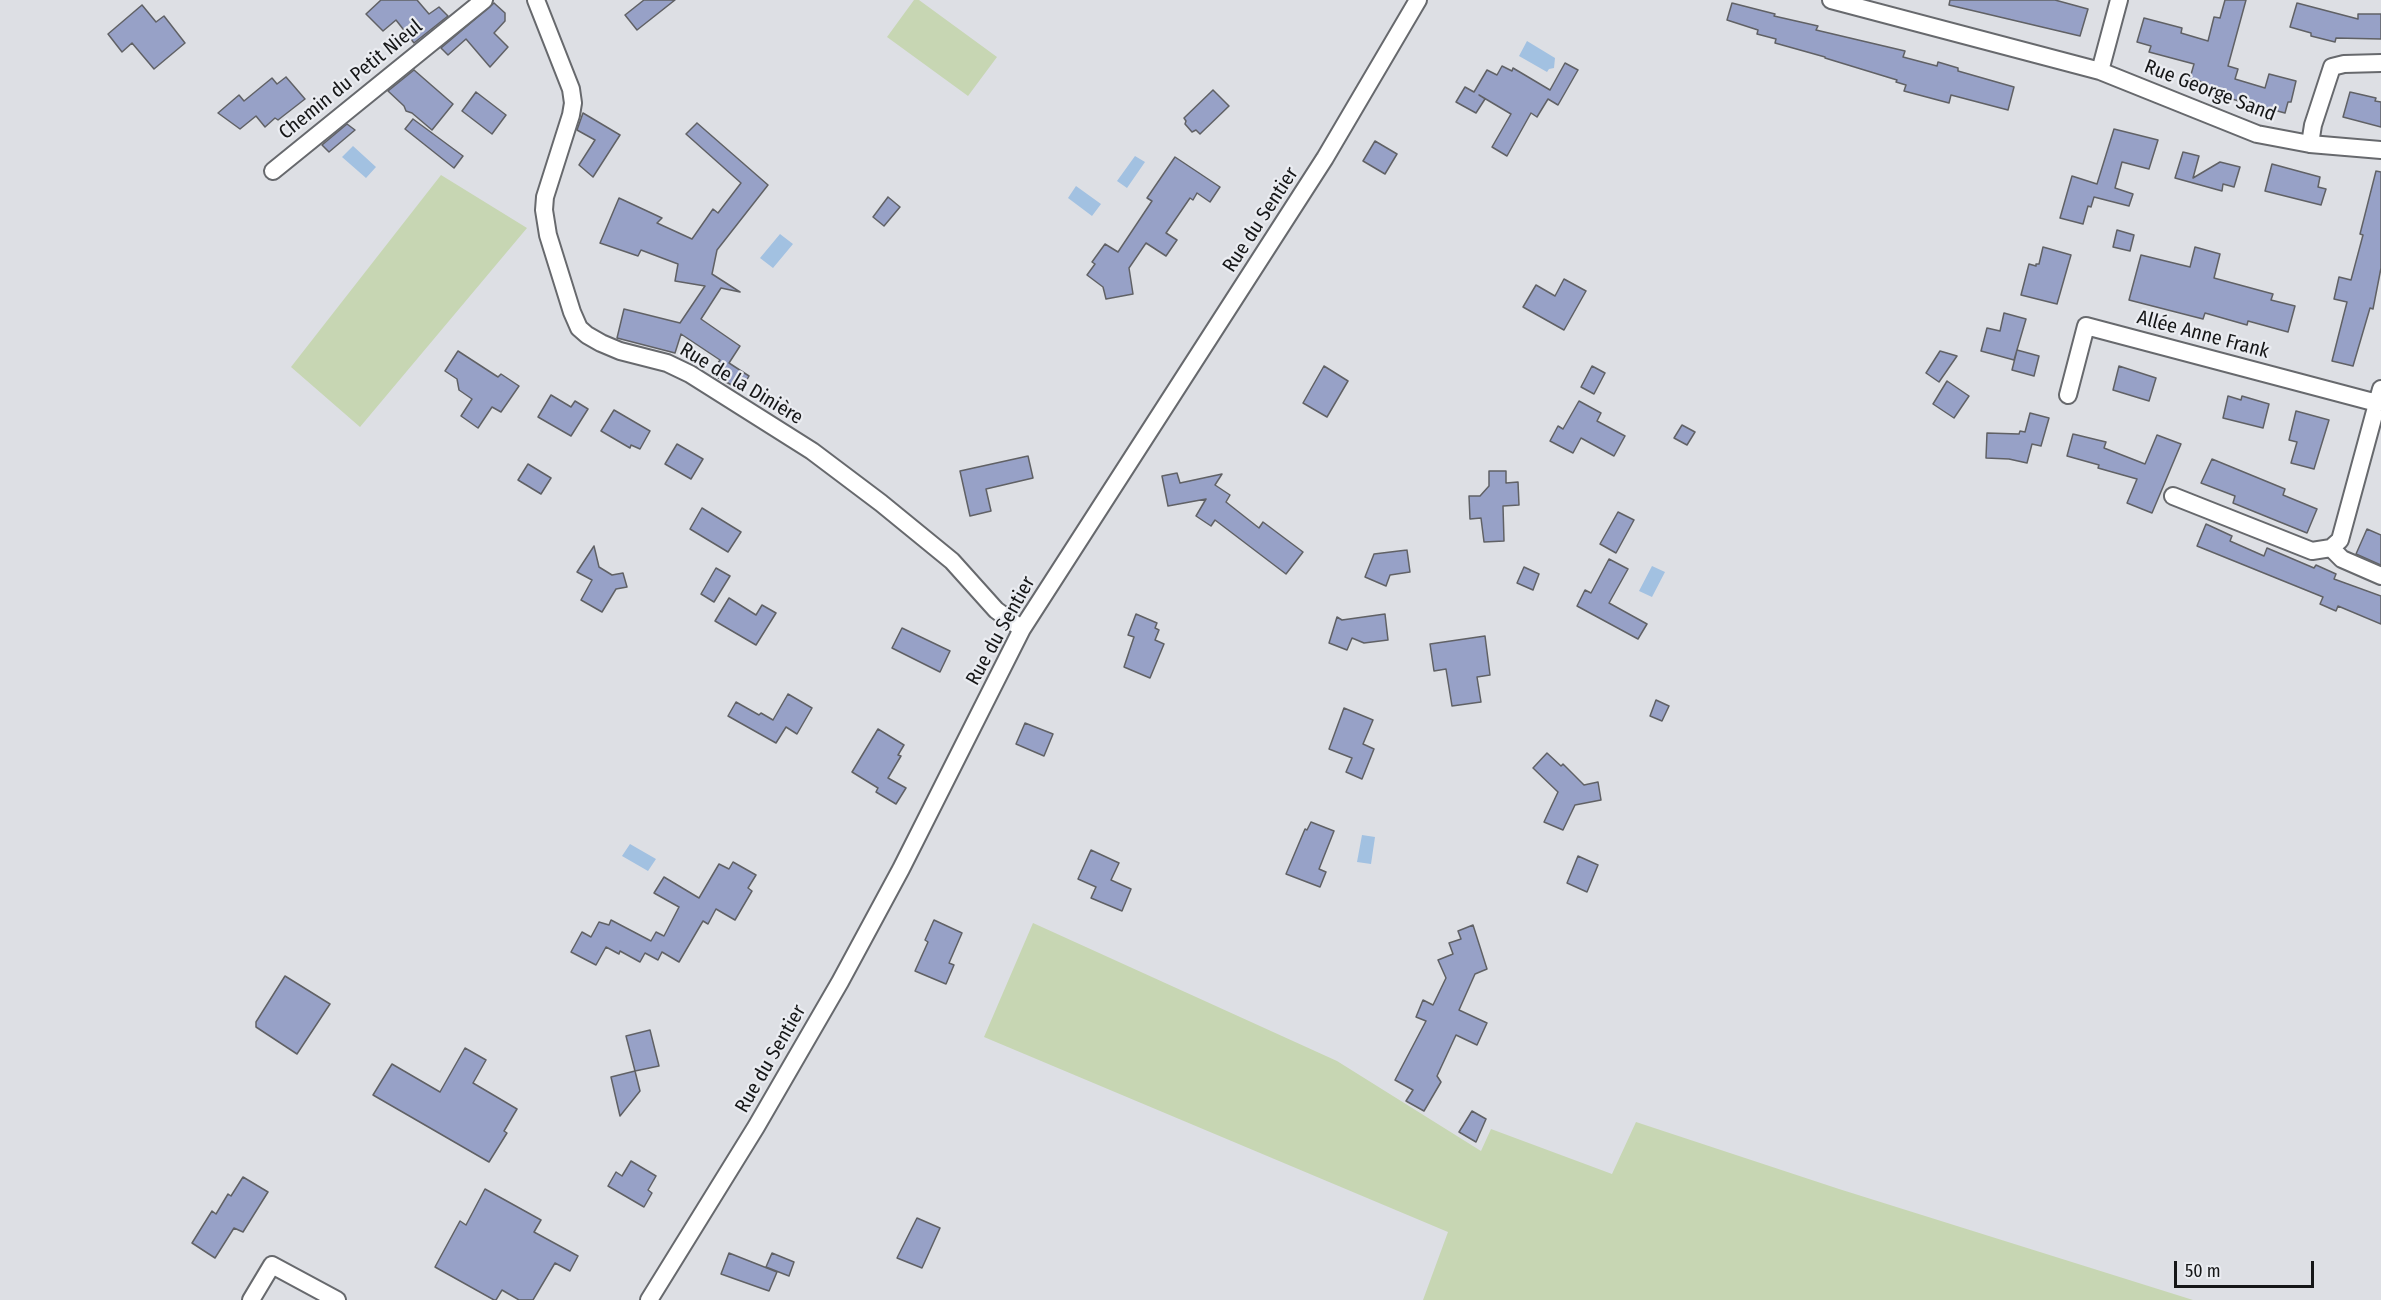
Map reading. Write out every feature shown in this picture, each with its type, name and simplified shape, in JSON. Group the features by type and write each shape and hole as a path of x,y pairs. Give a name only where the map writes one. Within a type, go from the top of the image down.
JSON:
{"street":[{"name":"Chemin du Petit Nieul","path":"273,171 484,0"},
{"name":"Rue de la Dinière","path":"536,0 567,75 572,96 571,115 545,197 544,210 552,246 579,328 587,336 610,347 667,363 690,375 812,451 952,561 996,610 1022,629"},
{"name":"Rue du Sentier","path":"649,1300 756,1127 840,981 904,864 1022,629 1326,158 1418,0"},
{"name":"Rue George Sand","path":"1832,0 2100,71 2238,128 2281,140 2381,150"},
{"path":"2100,71 2119,0"},
{"path":"2310,144 2313,125 2331,67 2344,64 2381,63"},
{"name":"Allée Anne Frank","path":"2068,395 2086,327 2379,396"},
{"path":"2173,496 2312,551 2331,548 2340,540 2379,396"},
{"path":"2331,548 2343,559 2381,576"},
{"path":"251,1300 272,1265 337,1300"}],"green space":[{"path":"914,0 919,0 997,57 968,96 887,37"},
{"path":"441,175 527,228 360,427 291,367"},
{"path":"1033,923 1337,1061 1481,1151 1491,1129 1612,1174 1636,1122 1839,1189 2193,1300 1423,1300 1448,1232 984,1037"}],"water":[{"path":"1527,41 1555,58 1554,68 1547,72 1519,56"},
{"path":"353,146 376,167 366,178 342,157"},
{"path":"1135,156 1145,162 1127,188 1117,181"},
{"path":"1076,186 1101,204 1092,216 1068,198"},
{"path":"780,234 793,244 773,268 760,258"},
{"path":"1652,566 1665,572 1652,597 1639,591"},
{"path":"1362,835 1375,837 1371,864 1357,862"},
{"path":"630,844 656,859 648,871 622,856"}],"building":[{"path":"381,0 417,0 429,14 439,7 448,16 414,43 396,20 383,31 366,14"},
{"path":"644,0 675,0 637,30 625,15"},
{"path":"1950,0 2055,0 2088,9 2080,36 1949,5"},
{"path":"2225,0 2246,0 2228,66 2238,69 2235,79 2265,88 2269,74 2296,81 2291,102 2288,102 2285,113 2220,96 2222,90 2202,85 2202,82 2190,78 2194,64 2149,52 2151,46 2137,42 2144,18 2182,28 2181,33 2208,41 2214,17 2220,18"},
{"path":"494,3 505,13 505,21 494,33 508,47 490,67 466,39 448,55 441,48"},
{"path":"1732,3 1818,26 1816,30 1905,51 1903,57 1937,66 1938,62 1958,68 1958,71 2014,87 2008,110 1951,95 1949,103 1904,91 1906,85 1896,82 1897,80 1775,43 1776,39 1757,34 1758,30 1727,20"},
{"path":"2297,3 2358,19 2358,14 2381,14 2381,39 2336,38 2335,42 2311,36 2311,33 2290,27"},
{"path":"142,5 156,22 164,16 185,43 154,69 132,43 122,52 108,34"},
{"path":"1565,63 1578,70 1558,105 1548,99 1537,117 1531,113 1507,156 1492,147 1511,114 1479,95 1485,99 1476,113 1456,102 1465,87 1474,92 1487,70 1497,75 1502,66 1512,71 1513,68 1550,90"},
{"path":"414,70 453,104 432,130 412,113 406,111 404,106 388,91"},
{"path":"286,77 305,99 265,127 256,116 240,129 218,113 239,95 244,101 272,78 277,84"},
{"path":"1213,90 1229,106 1200,134 1196,130 1192,132 1185,124 1184,118"},
{"path":"476,92 506,115 492,134 462,111"},
{"path":"2350,92 2376,98 2375,101 2381,102 2381,127 2343,117"},
{"path":"583,113 620,135 593,177 579,165 595,140 577,130"},
{"path":"413,119 463,156 454,168 405,129"},
{"path":"697,123 768,185 717,250 712,274 740,292 721,288 701,319 740,346 729,363 749,376 741,390 711,374 720,360 681,334 675,353 617,338 624,309 680,323 705,286 675,281 678,264 641,250 638,256 600,243 619,198 662,218 657,223 692,239 713,209 718,213 741,183 686,134"},
{"path":"347,124 355,130 329,152 322,145"},
{"path":"2114,129 2158,140 2149,169 2122,162 2115,188 2133,194 2129,206 2094,197 2091,207 2088,206 2083,224 2060,218 2072,176 2097,184"},
{"path":"1375,141 1397,154 1385,174 1363,161"},
{"path":"2183,152 2199,156 2193,178 2220,162 2240,167 2234,187 2223,184 2222,191 2175,178"},
{"path":"1175,157 1220,187 1210,202 1197,193 1193,200 1190,198 1166,233 1177,240 1166,256 1146,243 1129,268 1133,294 1106,299 1103,287 1087,275 1095,264 1092,262 1105,244 1118,252 1152,201 1147,198"},
{"path":"2272,164 2320,177 2318,187 2326,189 2321,205 2265,191"},
{"path":"2376,171 2381,172 2381,268 2373,309 2370,308 2353,366 2332,361 2347,302 2334,299 2339,277 2351,280"},
{"path":"888,197 900,207 884,226 873,217"},
{"path":"2117,230 2134,235 2130,251 2113,247"},
{"path":"2043,247 2071,255 2057,304 2021,295 2029,264 2036,266 2039,264"},
{"path":"2195,247 2220,254 2214,278 2273,294 2271,300 2295,306 2288,332 2248,321 2247,325 2205,313 2203,319 2129,300 2141,255 2190,267"},
{"path":"1564,279 1586,291 1564,330 1523,307 1536,285 1555,296"},
{"path":"2004,313 2026,319 2014,360 1981,351 1987,328 2000,331"},
{"path":"2017,350 2039,356 2034,376 2012,370"},
{"path":"458,351 498,377 501,374 519,386 501,412 492,407 478,428 461,416 472,399 459,390 457,379 445,371"},
{"path":"1940,351 1957,356 1939,382 1926,373"},
{"path":"1324,366 1348,381 1327,417 1303,403"},
{"path":"1592,366 1605,373 1594,394 1581,387"},
{"path":"2119,366 2156,378 2149,401 2113,390"},
{"path":"1947,381 1969,396 1954,418 1933,404"},
{"path":"551,395 571,407 575,401 588,409 571,436 538,417"},
{"path":"2228,396 2241,400 2242,396 2269,404 2263,428 2223,418"},
{"path":"1579,401 1601,413 1597,421 1625,436 1614,456 1581,438 1573,453 1550,441 1558,426 1563,429"},
{"path":"614,410 650,431 640,449 631,445 630,448 601,431"},
{"path":"2296,411 2329,420 2314,469 2291,463 2297,442 2289,440"},
{"path":"2030,413 2049,418 2041,446 2032,444 2027,463 1986,458 1987,433 2019,434 2020,431 2025,432"},
{"path":"1682,425 1695,432 1687,445 1674,438"},
{"path":"2073,434 2106,442 2104,448 2145,464 2157,435 2181,444 2152,513 2127,503 2137,479 2067,456"},
{"path":"677,444 703,459 691,479 665,464"},
{"path":"1028,456 1033,478 986,489 991,511 970,516 960,471"},
{"path":"2212,459 2285,489 2283,495 2317,509 2307,533 2233,503 2235,496 2201,483"},
{"path":"528,464 551,478 541,494 518,480"},
{"path":"1489,471 1506,471 1506,483 1518,482 1519,505 1503,506 1504,541 1484,542 1481,518 1470,519 1469,496 1480,496 1489,486"},
{"path":"1177,473 1180,483 1222,474 1215,485 1230,495 1226,502 1259,528 1263,522 1303,552 1286,574 1215,520 1211,526 1196,516 1206,499 1168,506 1162,476"},
{"path":"702,508 741,532 728,552 690,529"},
{"path":"1618,512 1634,520 1616,553 1600,544"},
{"path":"2206,524 2232,536 2230,541 2264,556 2267,548 2314,568 2316,565 2336,574 2334,579 2381,596 2381,624 2338,606 2336,611 2320,604 2323,597 2197,546"},
{"path":"2367,529 2381,535 2381,565 2356,554"},
{"path":"594,546 599,567 612,575 623,573 627,587 616,589 602,612 581,600 592,580 577,572"},
{"path":"1407,550 1410,572 1390,575 1386,586 1365,577 1374,554"},
{"path":"1609,559 1628,569 1609,603 1647,624 1638,639 1577,606 1585,590 1591,593"},
{"path":"1524,567 1539,574 1533,590 1517,583"},
{"path":"716,568 730,576 714,602 701,594"},
{"path":"729,598 756,615 762,605 776,613 756,645 715,621"},
{"path":"1136,614 1157,623 1155,628 1159,630 1155,640 1164,644 1150,678 1124,667 1134,637 1128,635"},
{"path":"1385,614 1388,640 1364,643 1352,638 1347,650 1329,643 1337,617 1342,620"},
{"path":"902,628 950,651 940,672 892,648"},
{"path":"1485,636 1490,675 1477,677 1481,702 1452,706 1446,669 1434,671 1430,644"},
{"path":"788,694 812,708 797,734 786,727 776,743 728,716 736,702 773,720"},
{"path":"1656,700 1669,706 1662,721 1650,716"},
{"path":"1344,708 1373,720 1363,744 1374,749 1362,779 1346,772 1352,758 1329,749"},
{"path":"1025,723 1053,734 1044,756 1016,744"},
{"path":"878,729 904,745 898,755 901,756 888,778 906,788 896,804 876,792 878,788 852,772"},
{"path":"1547,753 1561,766 1563,764 1584,785 1598,782 1601,800 1575,805 1563,830 1544,822 1558,792 1533,768"},
{"path":"1311,822 1334,831 1319,869 1326,872 1320,887 1286,874 1305,829 1307,830"},
{"path":"1091,850 1119,863 1111,880 1131,889 1122,911 1091,898 1096,887 1078,879"},
{"path":"1578,856 1598,865 1587,892 1567,883"},
{"path":"733,862 756,875 748,888 752,891 735,920 716,909 708,924 703,921 679,962 662,952 658,960 645,953 640,962 620,951 619,954 606,947 596,965 571,952 582,932 591,937 599,922 609,925 611,920 651,941 656,932 664,936 679,907 654,893 664,877 699,898 719,864 729,869"},
{"path":"934,920 962,933 949,963 954,965 946,984 915,971 928,942 925,940"},
{"path":"1473,925 1487,969 1475,974 1459,1010 1487,1023 1477,1045 1456,1035 1437,1076 1441,1082 1424,1111 1406,1101 1413,1090 1395,1080 1426,1021 1416,1017 1423,1000 1433,1005 1446,978 1438,960 1453,954 1449,943 1461,939 1458,931"},
{"path":"285,976 330,1004 297,1054 256,1027 256,1022"},
{"path":"650,1030 659,1066 635,1071 626,1036"},
{"path":"465,1048 486,1060 473,1083 517,1109 504,1131 507,1133 489,1162 373,1095 392,1064 440,1092"},
{"path":"635,1071 640,1091 620,1116 611,1077"},
{"path":"1472,1111 1486,1119 1476,1142 1459,1132"},
{"path":"631,1161 656,1176 648,1190 652,1193 644,1207 608,1186 616,1172 622,1176"},
{"path":"243,1177 268,1192 243,1232 234,1228 215,1258 192,1243 212,1211 216,1214 228,1194 231,1196"},
{"path":"485,1189 541,1220 534,1232 578,1256 570,1271 555,1263 533,1300 519,1300 502,1290 494,1300 435,1267 460,1221 466,1225"},
{"path":"917,1218 940,1228 922,1268 897,1258"},
{"path":"729,1253 777,1272 769,1291 721,1274"},
{"path":"772,1253 794,1262 789,1276 766,1267"}]}
